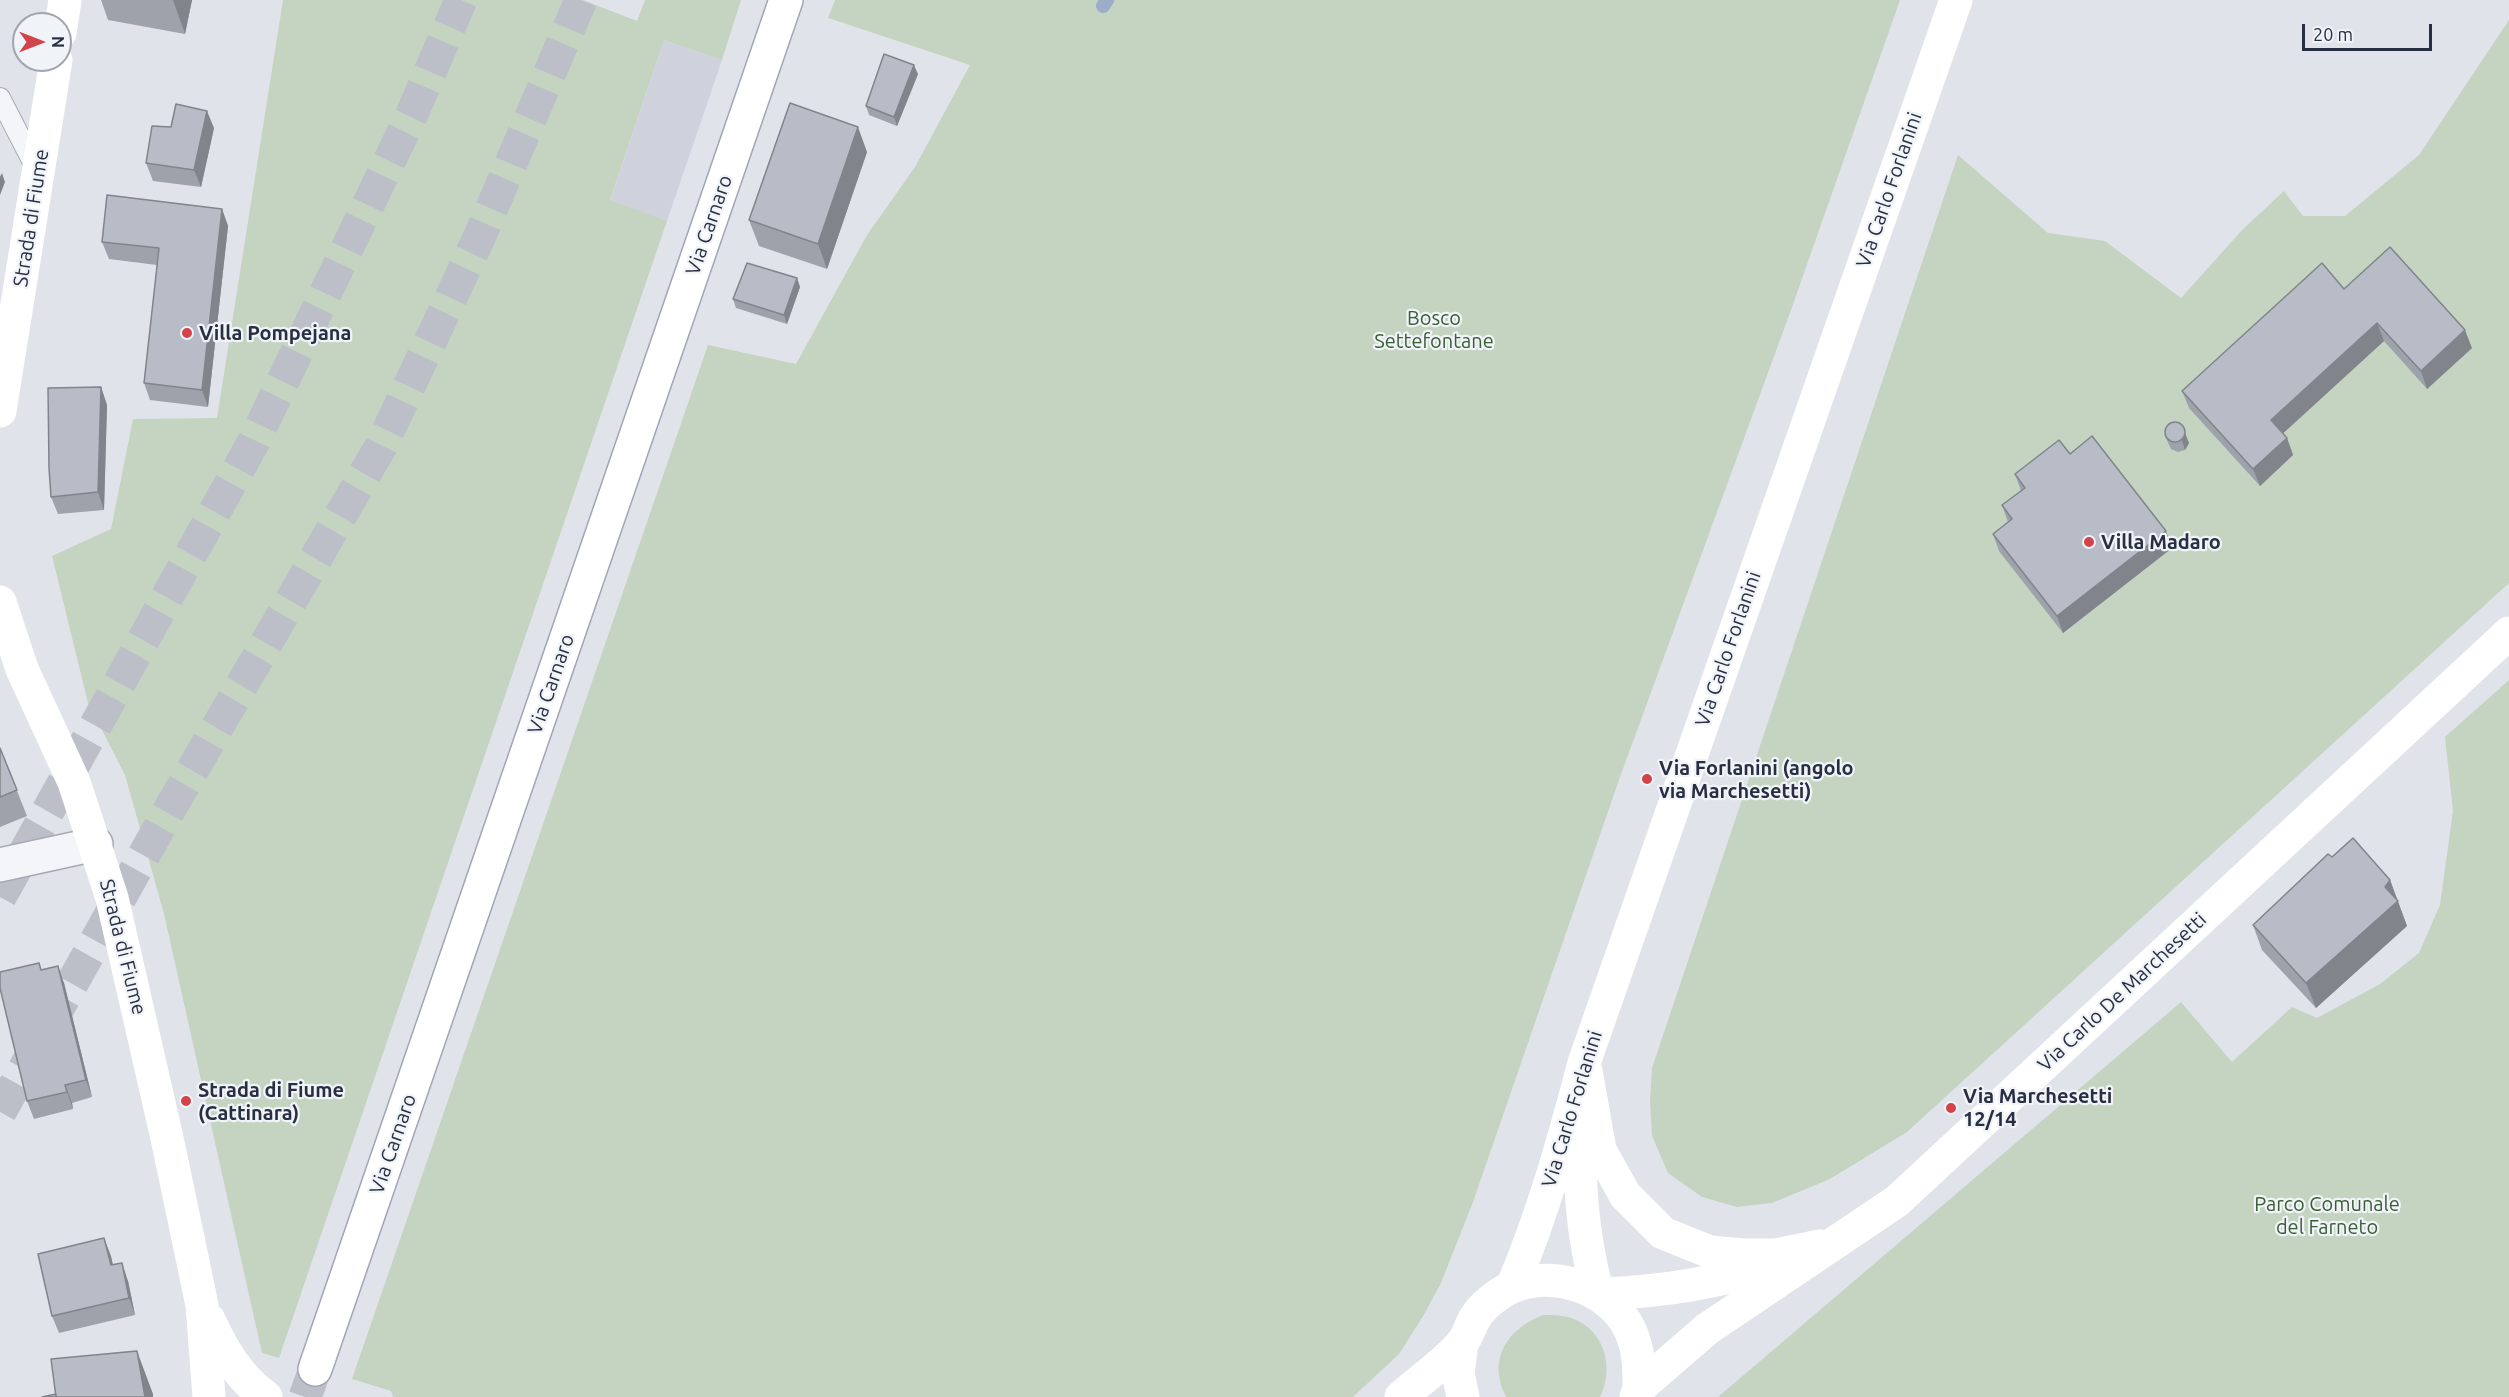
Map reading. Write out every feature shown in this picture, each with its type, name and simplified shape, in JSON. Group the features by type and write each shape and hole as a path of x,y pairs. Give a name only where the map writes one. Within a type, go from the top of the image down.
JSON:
{"main road":[{"name":"Via Carnaro","path":"315,1369 786,0"},
{"name":"Via Carlo Forlanini","path":"1512,1287 1527,1251 1558,1159 1584,1063 1956,0"},
{"name":"Strada di Fiume","path":"0,411 54,72"},
{"name":"Strada di Fiume","path":"0,602 22,669 75,782 112,898 139,1011 202,1305 209,1397"},
{"name":"Via Carlo De Marchesetti","path":"1638,1392 1707,1329 1897,1201 2509,633"},
{"path":"1584,1063 1600,1150 1625,1195 1663,1233 1710,1252 1743,1255 1776,1255 1838,1242"},
{"path":"1584,1063 1578,1170 1588,1256 1598,1294 1612,1306 1630,1329 1639,1358 1638,1392"},
{"path":"1462,1397 1458,1373 1462,1343 1476,1316 1499,1295 1512,1287 1526,1282 1557,1280 1598,1294 1642,1293 1739,1277 1838,1242"},
{"name":"Strada di Fiume","path":"202,1305 222,1349 241,1376 266,1397"},
{"path":"1401,1397 1462,1343"}],"street":[{"path":"0,865 96,843"}],"lane":[{"path":"0,98 38,173"}],"shaded area":[{"path":"664,40 722,60 667,221 610,201"}],"green space":[{"path":"283,0 583,0 637,21 645,0 741,0 722,60 664,40 610,200 667,221 279,1358 262,1353 164,914 125,775 88,703 52,556 111,529 133,419 217,418"},
{"name":"Bosco Settefontane","path":"835,0 1900,0 1791,310 1620,777 1473,1202 1441,1283 1422,1318 1399,1354 1353,1397 393,1397 391,1391 352,1379 708,345 796,364 867,235 915,167 970,65 828,18"},
{"path":"2509,20 2509,583 1907,1132 1830,1179 1772,1203 1737,1207 1702,1197 1668,1173 1652,1136 1650,1102 1652,1068 1958,155 2048,233 2105,241 2181,298 2243,229 2284,191 2303,216 2345,216 2419,155"},
{"name":"Parco Comunale del Farneto","path":"2509,680 2509,1397 1718,1397 2181,1002 2232,1062 2292,1007 2317,1018 2380,984 2419,953 2440,905 2453,811 2445,737"},
{"path":"1543,1315 1571,1318 1589,1328 1596,1336 1602,1345 1607,1366 1600,1397 1506,1397 1499,1370 1504,1347 1519,1328"}],"building":[{"path":"884,54 914,65 894,117 866,106"},
{"path":"790,103 858,127 818,244 749,220"},
{"path":"176,104 207,111 194,170 146,163 152,126 171,127"},
{"name":"Villa Pompejana","path":"107,195 222,209 202,390 144,383 159,248 102,242"},
{"path":"2390,247 2465,330 2421,371 2377,323 2271,420 2287,438 2253,469 2182,391 2322,263 2344,289"},
{"path":"747,263 797,278 784,315 733,299"},
{"path":"101,387 98,492 51,497 48,388"},
{"path":"2175,422 2182,425 2185,432 2182,439 2175,442 2168,439 2165,432 2168,425"},
{"name":"Villa Madaro","path":"2092,436 2166,531 2057,616 1993,534 2012,519 2002,505 2025,488 2015,474 2059,440 2070,454"},
{"path":"0,748 17,790 0,797"},
{"path":"2353,838 2390,880 2385,887 2398,901 2306,983 2253,925 2328,854 2332,857"},
{"path":"39,963 41,970 58,966 86,1080 65,1085 67,1092 27,1101 0,988 0,972"},
{"path":"104,1238 111,1265 122,1263 129,1298 52,1316 38,1254"},
{"path":"137,1351 145,1397 56,1397 51,1359"}],"waterway":[{"path":"1103,6 1107,0"}],"tunnel":[{"path":"0,897 254,441 412,114 461,0"},
{"path":"0,1112 172,805 381,446 479,238 581,0"},
{"path":"305,1397 315,1369"}],"place":[{"name":"Villa Pompejana","path":"187,333"},
{"name":"Villa Madaro","path":"2089,542"},
{"name":"Via Forlanini (angolo via Marchesetti)","path":"1647,779"},
{"name":"Strada di Fiume (Cattinara)","path":"186,1101"},
{"name":"Via Marchesetti 12/14","path":"1951,1108"}]}
